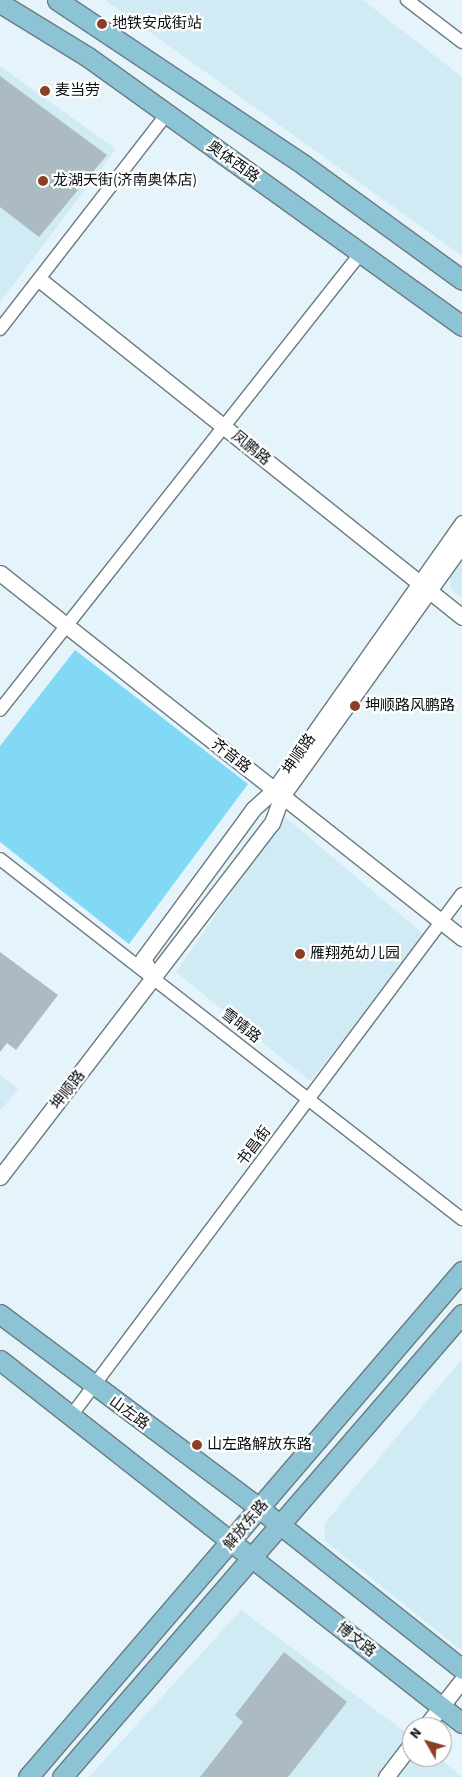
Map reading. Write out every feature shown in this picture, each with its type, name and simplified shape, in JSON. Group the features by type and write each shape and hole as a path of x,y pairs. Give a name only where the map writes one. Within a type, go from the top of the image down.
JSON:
{"main road":[{"path":"57,0 304,165 462,280"},
{"name":"奥体西路","path":"0,3 66,42 462,326"},
{"name":"解放东路","path":"28,1777 231,1543 462,1271"},
{"name":"山左路","path":"0,1314 93,1387 259,1508"},
{"name":"解放东路","path":"62,1777 462,1314"},
{"path":"0,1360 231,1543"},
{"path":"259,1508 277,1526 462,1669"},
{"name":"博文路","path":"231,1543 462,1722"}],"street":[{"path":"407,0 462,42"},
{"path":"0,329 40,280 166,115"},
{"path":"0,710 360,254"},
{"name":"凤鹏路","path":"40,280 462,617"},
{"name":"坤顺路","path":"155,980 143,959 253,809 278,793 425,587 462,524"},
{"name":"坤顺路","path":"425,587 462,545"},
{"name":"齐音路","path":"0,573 65,628 462,938"},
{"name":"坤顺路","path":"0,1177 155,980 272,823 278,793"},
{"name":"雪晴路","path":"0,859 462,1219"},
{"name":"书昌街","path":"71,1416 462,894"},
{"path":"433,1717 462,1680"},
{"path":"386,1777 402,1757"}],"shaded area":[{"path":"105,0 363,0 462,77 462,256"},
{"name":"龙湖天街(济南奥体店)","path":"0,66 116,149 0,302"},
{"path":"462,559 462,598 451,589 450,576"},
{"path":"75,650 248,784 129,944 0,842 0,746"},
{"name":"雁翔苑幼儿园","path":"284,816 427,937 310,1081 176,972"},
{"path":"0,1075 18,1089 0,1111"},
{"path":"462,1359 462,1651 324,1540 325,1523"},
{"path":"241,1610 402,1730 402,1767 450,1767 462,1777 89,1777"}],"building":[{"name":"龙湖天街(济南奥体店)","path":"0,76 107,155 39,237 0,207"},
{"path":"0,952 58,995 16,1050 7,1043 0,1052"},
{"path":"284,1652 347,1702 288,1777 200,1777 243,1722 235,1715"}],"place":[{"name":"地铁安成街站","path":"102,24"},
{"name":"麦当劳","path":"45,91"},
{"name":"龙湖天街(济南奥体店)","path":"43,181"},
{"name":"坤顺路风鹏路","path":"355,706"},
{"name":"雁翔苑幼儿园","path":"300,954"},
{"name":"山左路解放东路","path":"197,1445"}]}
